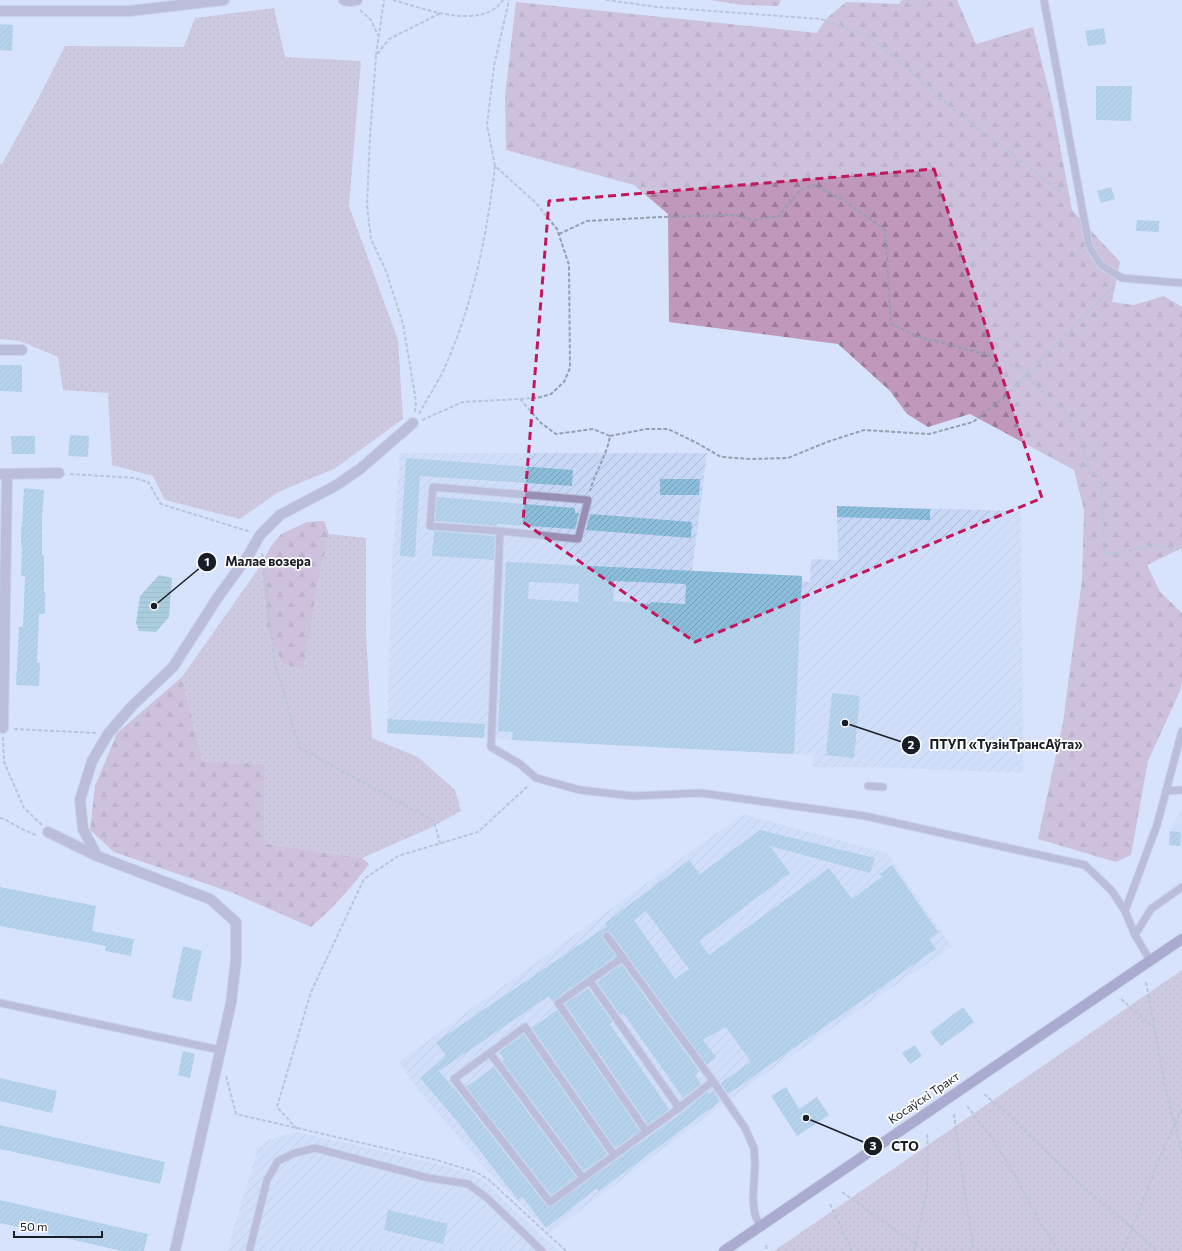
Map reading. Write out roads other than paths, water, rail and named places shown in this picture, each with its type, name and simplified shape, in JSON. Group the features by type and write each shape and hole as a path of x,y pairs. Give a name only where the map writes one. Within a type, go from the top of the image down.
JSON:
{"main road":[{"name":"Косаўскі Тракт","path":"724,1251 1119,980 1182,939"}],"street":[{"path":"0,11 129,11 224,0"},
{"path":"0,350 22,350"},
{"path":"97,856 83,829 80,800 92,761 108,734 132,706 173,667 218,597 248,556 260,534 280,515 335,486 360,469 413,423"},
{"path":"3,728 3,474 59,473"},
{"path":"48,832 97,856 210,899 236,922 236,960 231,1002 175,1251"}],"lane":[{"path":"1044,0 1089,246 1101,265 1122,278 1182,283"},
{"path":"433,487 588,500 578,539 500,531 430,526 433,487"},
{"path":"500,531 491,747 520,764 536,778 580,790 633,796 701,793 865,816 1085,865 1112,891 1125,911 1135,935 1150,960"},
{"path":"1125,911 1157,825 1182,731"},
{"path":"868,786 883,787"},
{"path":"1166,790 1182,790"},
{"path":"1135,935 1151,909 1182,887"},
{"path":"607,936 713,1081 745,1128 754,1148 755,1165 753,1200 755,1215 760,1226"},
{"path":"623,957 558,1003 646,1132"},
{"path":"590,981 678,1108"},
{"path":"0,1003 220,1050"},
{"path":"614,1155 525,1027 454,1079 550,1202 646,1132 713,1081"},
{"path":"490,1053 583,1178"},
{"path":"250,1251 267,1180 278,1161 295,1153 315,1148 429,1178 468,1184 486,1197 542,1251"}],"place":[{"name":"Малае возера","path":"154,606"},
{"name":"ПТУП «ТузінТрансАўта»","path":"845,723"},
{"name":"СТО","path":"806,1118"}]}
